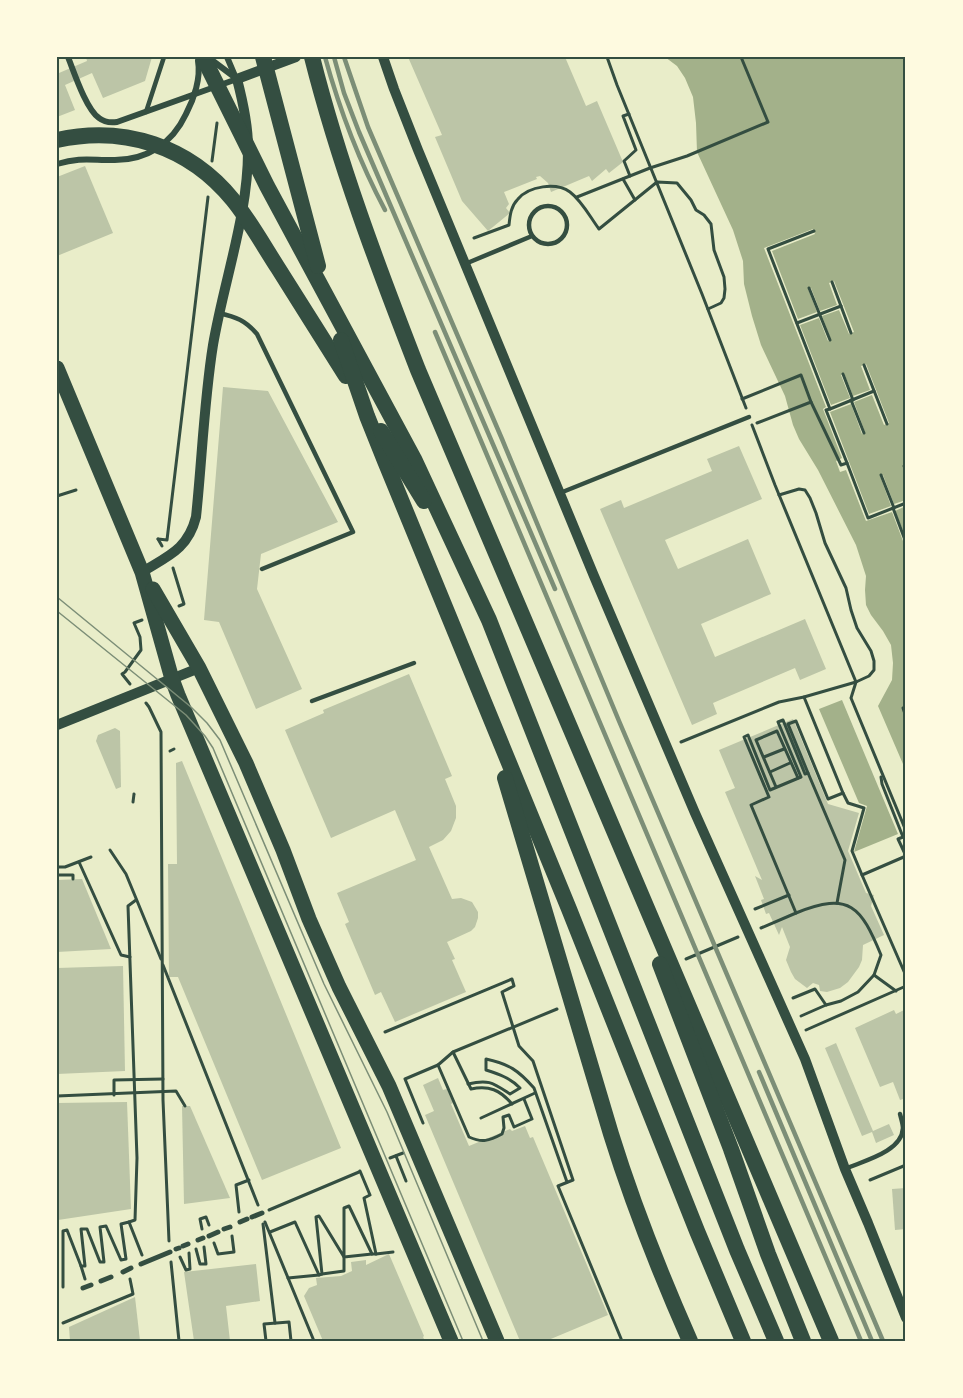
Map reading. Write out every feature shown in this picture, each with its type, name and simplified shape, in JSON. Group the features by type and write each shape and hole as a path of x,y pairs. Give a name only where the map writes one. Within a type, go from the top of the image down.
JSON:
{"highway":[{"path":"206,57 267,186 414,459 469,576 506,662 762,1312 776,1341"},
{"path":"312,57 342,162 418,370 831,1341"},
{"path":"272,59 294,176 316,260 348,364 367,416 574,920 743,1341"},
{"path":"57,140 108,135 148,142 192,162 219,184 253,228 380,429 469,576"},
{"path":"473,678 627,1185 653,1255 690,1341"},
{"path":"569,725 731,1149 768,1254 803,1341"}],"main road":[{"path":"57,368 142,572 172,679 451,1341"},
{"path":"142,572 199,668 246,763 283,849 309,919 339,987 389,1086 497,1341"}],"street":[{"path":"68,57 91,109 100,119 111,123 237,80 272,59 296,57"},
{"path":"57,164 85,158 112,160 135,158 149,154 160,147 182,124 194,94 199,64 197,57"},
{"path":"206,57 237,80"},
{"path":"142,572 180,548 190,535 196,518 213,346 243,208 248,163 247,126 237,80 227,57"},
{"path":"383,57 418,150 560,493 695,813 797,1040 845,1168 906,1318"},
{"path":"57,712 59,724 199,668"},
{"path":"240,1222 262,1213"},
{"path":"143,1263 224,1229"},
{"path":"101,1281 111,1277"},
{"path":"83,1288 91,1285"}],"lane":[{"path":"146,112 164,57"},
{"path":"544,206 562,211 566,217 567,229 561,240 549,244 537,241 532,236 529,224 534,212 544,206"},
{"path":"465,264 532,236"},
{"path":"219,313 243,321 257,334 353,532 262,569"},
{"path":"560,493 749,417"},
{"path":"312,701 414,663"},
{"path":"845,1168 892,1149 900,1139 903,1129 900,1114"}],"path":[{"path":"607,57 708,309 779,495 856,682 851,698 906,831"},
{"path":"577,198 768,122 741,57"},
{"path":"629,114 623,116 636,150 624,161 630,176"},
{"path":"212,163 218,116"},
{"path":"623,179 635,200"},
{"path":"474,238 508,225 510,213 518,199 528,191 541,187 567,190 577,198 599,229 657,182 676,183 696,210 704,215 711,224 714,250 725,289 721,303 708,309"},
{"path":"158,539 167,540 209,187"},
{"path":"814,231 768,249 830,409"},
{"path":"832,282 851,333"},
{"path":"809,288 830,340"},
{"path":"797,323 841,306"},
{"path":"864,365 887,424"},
{"path":"843,374 864,433"},
{"path":"742,399 801,375 811,402 841,465 847,463"},
{"path":"874,392 826,410 868,518 906,503"},
{"path":"752,425 811,402"},
{"path":"881,476 905,540"},
{"path":"681,742 779,702 856,682 869,676 874,670 871,651 857,628 846,588 825,543 810,498 805,490 799,489 779,495"},
{"path":"57,496 76,490"},
{"path":"175,573 184,604 180,606"},
{"path":"123,676 122,674 141,650 140,637 134,623 139,622"},
{"path":"804,697 848,803 864,808 852,851 906,976"},
{"path":"906,707 903,708 906,717"},
{"path":"150,709 161,732 163,1078 189,1244 190,1269 186,1270 189,1244"},
{"path":"796,913 751,804 769,797 744,737 748,735 770,790 801,777 778,722 783,720 805,774 808,773"},
{"path":"837,903 845,860 788,724 796,721 828,799 843,793"},
{"path":"776,787 756,740 777,730 798,778"},
{"path":"764,758 785,748"},
{"path":"770,772 791,763"},
{"path":"862,875 906,856 898,838 903,837 882,784 881,774"},
{"path":"133,802 134,794"},
{"path":"110,850 123,868 262,1213 275,1323"},
{"path":"57,867 65,867 91,857"},
{"path":"79,862 121,955 130,957"},
{"path":"57,875 73,875 73,879"},
{"path":"755,909 789,896"},
{"path":"63,1287 63,1231 67,1230 81,1266 85,1266 81,1229 87,1228 100,1262 104,1262 100,1227 106,1226 121,1260 126,1259 122,1224 135,1220 137,1158 128,906 136,900"},
{"path":"771,923 822,904 837,903 852,908 858,913 870,929 880,955 874,975 858,992 801,1016"},
{"path":"874,975 896,991"},
{"path":"386,1032 512,978 514,986 502,992 519,1046 534,1061 573,1180 558,1186 622,1341"},
{"path":"793,998 815,986 826,1005"},
{"path":"806,1030 906,986"},
{"path":"426,1131 405,1079 438,1065 453,1052 471,1089 485,1087 498,1091 512,1104"},
{"path":"468,1084 493,1083 510,1094 520,1088 500,1074 486,1070 486,1059 505,1063 523,1076 534,1088 567,1182"},
{"path":"438,1065 463,1127 469,1137 478,1141 492,1140 502,1134 503,1117 509,1115 513,1127 532,1119 524,1099"},
{"path":"114,1095 114,1080 163,1078"},
{"path":"57,1096 176,1091 185,1106"},
{"path":"481,1118 535,1093"},
{"path":"262,1213 415,1147"},
{"path":"396,1156 406,1181"},
{"path":"870,1180 906,1165"},
{"path":"360,1172 370,1195 364,1198 374,1254"},
{"path":"240,1222 236,1185 249,1180"},
{"path":"288,1278 344,1271 344,1208 349,1206 374,1254"},
{"path":"320,1275 316,1217 320,1216 344,1257"},
{"path":"129,1222 143,1263"},
{"path":"314,1341 270,1232 295,1222 320,1275"},
{"path":"189,1244 206,1264 200,1264 189,1244"},
{"path":"179,1341 189,1244"},
{"path":"344,1257 393,1252"},
{"path":"63,1323 133,1294 127,1270"},
{"path":"266,1341 264,1324 289,1322 291,1341"}],"shaded area":[{"path":"665,57 906,57 906,771 878,706 892,680 891,645 866,605 866,576 856,545 818,470 799,439 785,396 761,345 744,284 743,261 733,230 697,152 693,97 677,66"},
{"path":"842,700 898,834 854,852 867,806 859,803 819,709"}],"pier":[{"path":"813,229 815,234 772,251 798,319 817,312 809,288 811,288 820,311 837,305 829,283 834,281 854,332 849,334 839,310 822,316 831,340 828,341 819,318 800,325 831,405 850,398 841,375 844,373 853,396 870,390 861,366 866,364 889,423 884,425 872,395 854,402 865,432 862,434 851,404 830,412 869,514 891,506 880,476 883,475 894,504 906,500 906,506 895,511 906,538 903,541 892,512 866,521 846,470 840,472 836,461 842,458 823,409 826,407 764,248"}],"building":[{"path":"86,57 152,57 145,81 103,98 92,73 65,85 75,110 57,117 57,67 59,73 87,61"},
{"path":"408,57 565,57 586,106 597,101 623,162 609,173 606,169 592,181 589,176 551,192 548,183 540,176 504,192 509,204 506,208 510,213 488,231 462,201 435,137 442,135"},
{"path":"85,166 113,233 57,256 57,177"},
{"path":"223,387 268,391 338,522 261,554 257,589 302,689 256,709 219,622 204,620"},
{"path":"739,446 762,499 665,540 678,569 748,539 771,594 701,624 715,657 805,619 826,669 800,680 795,668 713,703 717,714 692,725 600,509 621,500 624,508 712,471 707,459"},
{"path":"409,674 452,776 445,779 456,806 456,818 451,831 443,840 429,847 452,899 461,898 472,902 478,912 478,918 471,931 447,942 466,992 395,1022 381,992 375,995 345,924 349,922 337,893 416,860 395,810 331,838 285,730 324,713 323,710"},
{"path":"793,719 828,804 859,813 848,851 866,893 874,895 871,906 884,935 863,945 862,960 848,982 840,988 827,992 820,991 819,985 813,983 807,988 795,979 791,972 786,960 790,947 782,927 779,935 769,913 766,914 761,900 764,899 755,876 762,880 725,792 735,788 719,750"},
{"path":"115,728 120,731 121,787 116,789 96,741 98,735"},
{"path":"182,761 341,1148 262,1180 178,977 169,977 168,864 177,864 176,763"},
{"path":"82,879 111,949 57,952 57,880"},
{"path":"123,966 125,1071 57,1074 57,968"},
{"path":"906,1009 906,1098 900,1100 893,1082 880,1087 855,1028 894,1010 896,1014"},
{"path":"836,1043 873,1131 889,1124 894,1135 876,1143 872,1132 862,1136 825,1048"},
{"path":"438,1078 443,1090 447,1089 469,1146 510,1129 512,1131 525,1126 530,1138 533,1137 608,1315 546,1341 520,1341 425,1115 434,1111 423,1085"},
{"path":"127,1102 131,1209 58,1220 57,1103"},
{"path":"182,1106 190,1106 230,1198 184,1204"},
{"path":"906,1188 906,1229 895,1230 892,1189"},
{"path":"389,1254 425,1341 323,1341 304,1296 309,1288 317,1285 316,1278 341,1276 352,1271 351,1262 366,1260 366,1265"},
{"path":"256,1264 260,1301 226,1306 230,1341 194,1341 184,1272"},
{"path":"135,1297 140,1341 70,1341 69,1327"}],"tram line":[{"path":"57,597 191,707 220,740 324,984 387,1112 483,1341"},
{"path":"57,611 186,715 213,748 463,1341"}],"railway":[{"path":"325,57 351,135 385,210"},
{"path":"334,57 344,93 359,132 555,589"},
{"path":"344,57 368,127 883,1341"},
{"path":"435,332 861,1341"},
{"path":"759,1072 872,1341"}]}
